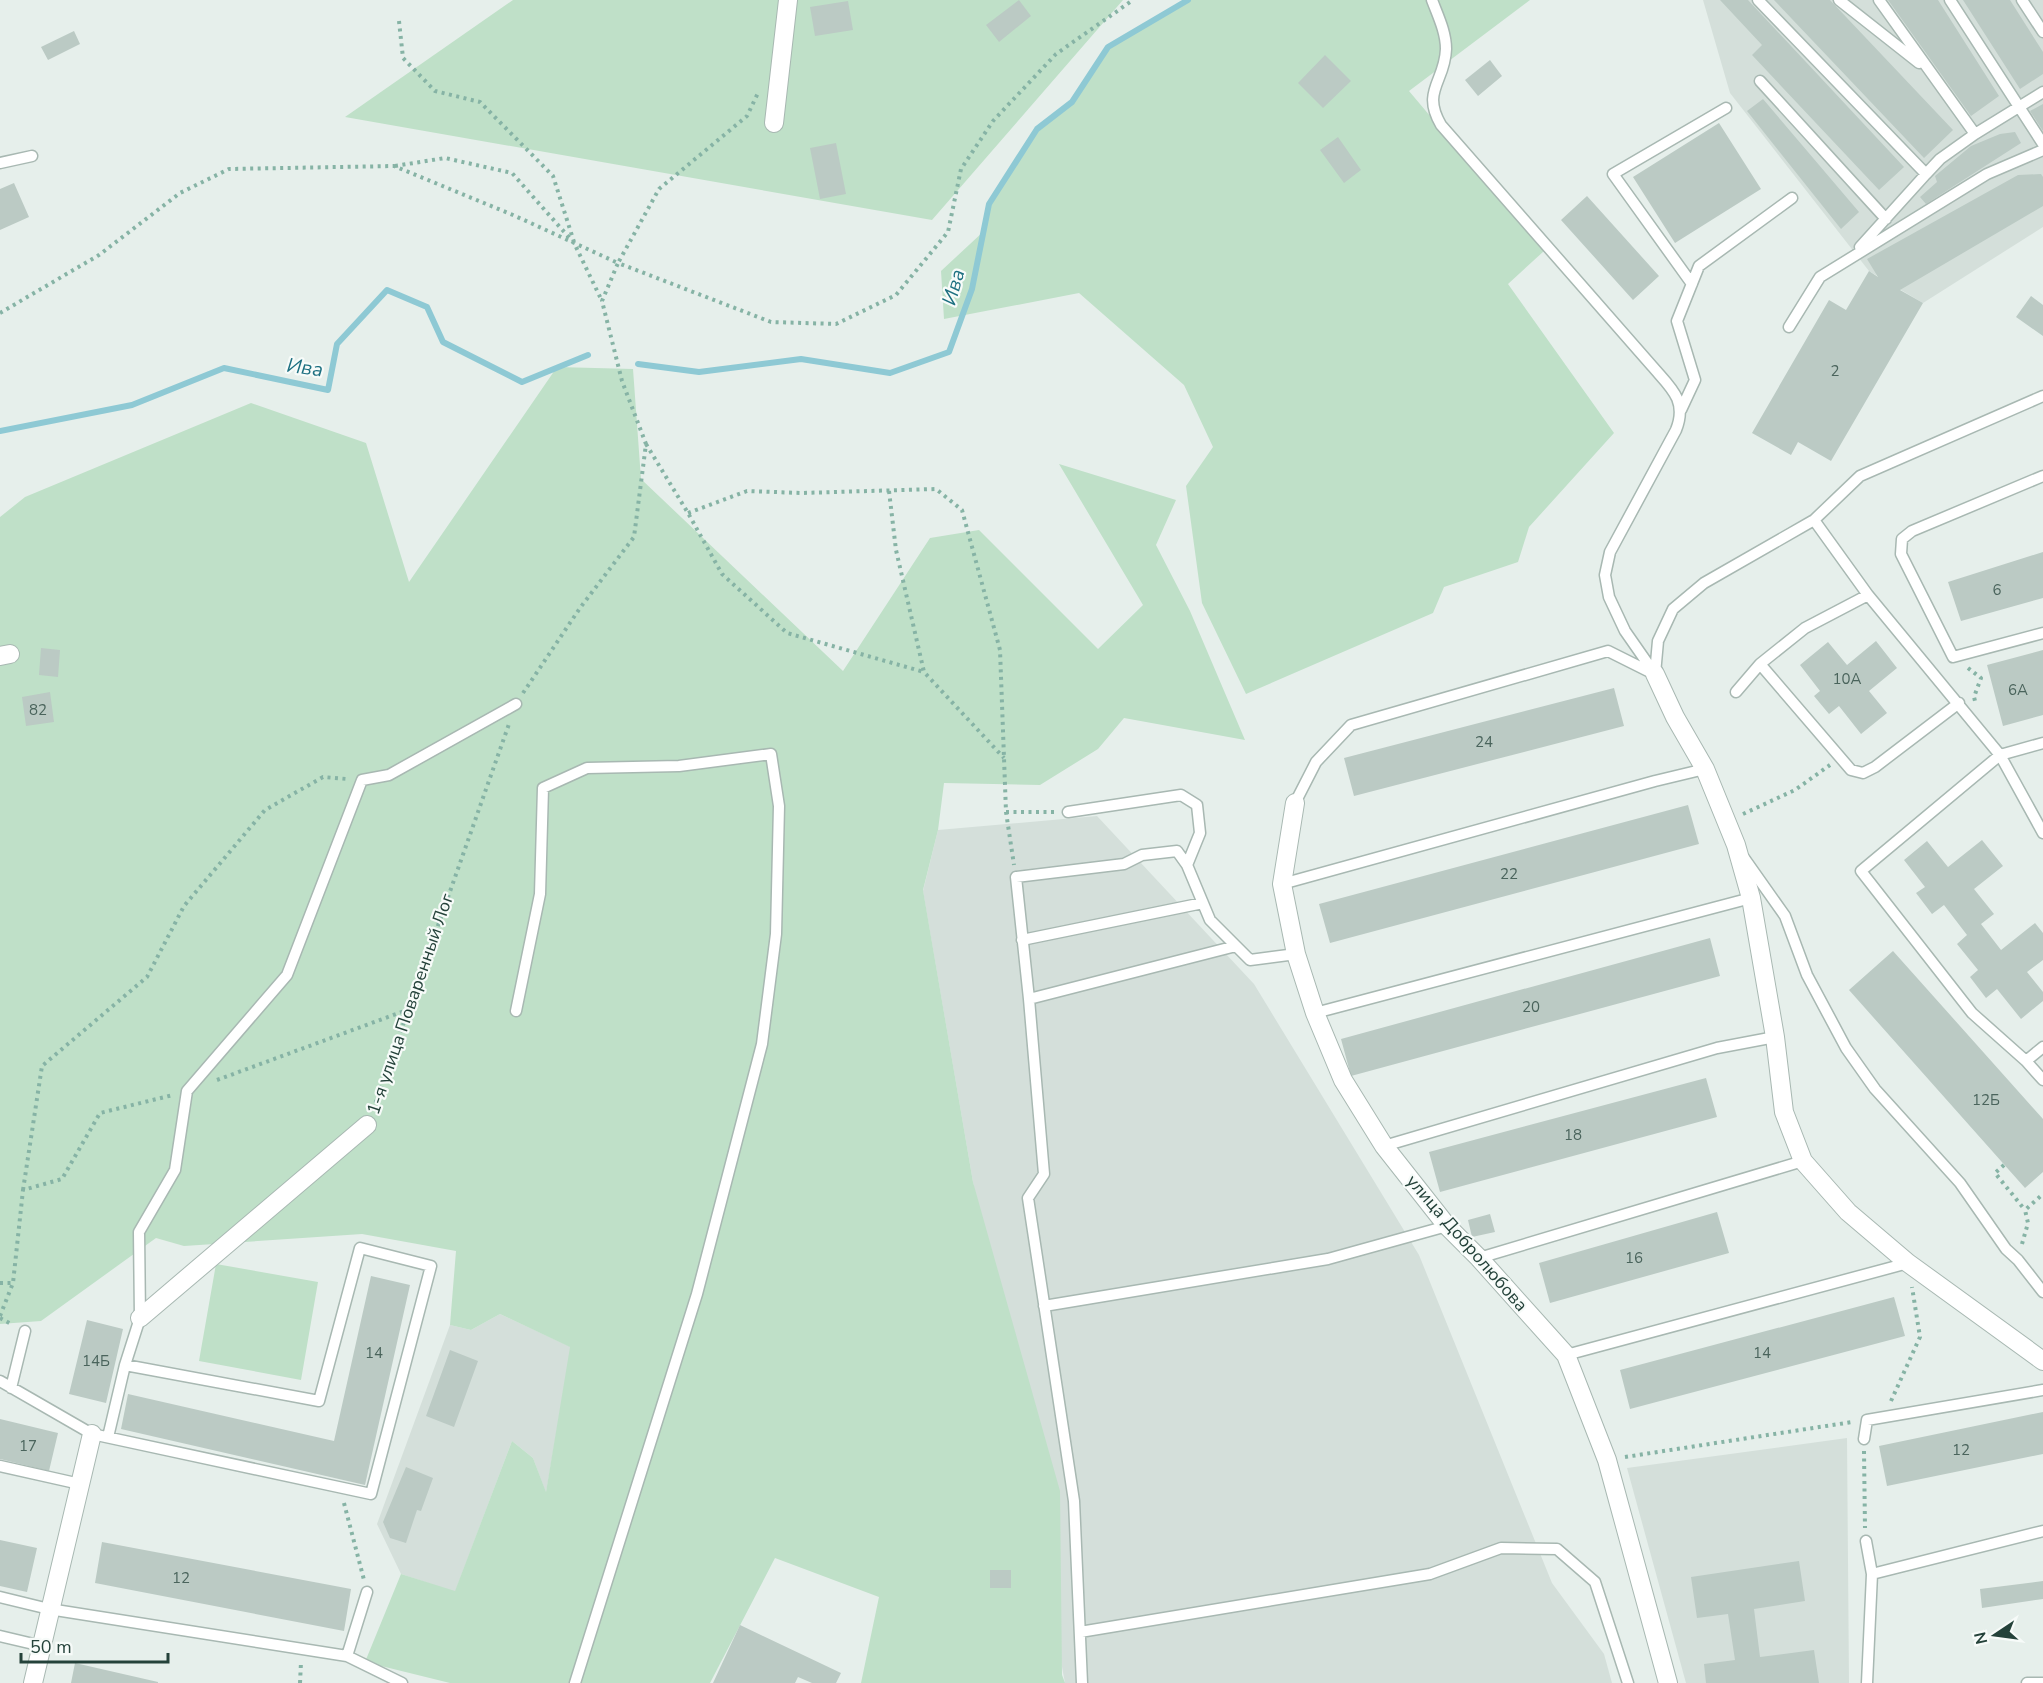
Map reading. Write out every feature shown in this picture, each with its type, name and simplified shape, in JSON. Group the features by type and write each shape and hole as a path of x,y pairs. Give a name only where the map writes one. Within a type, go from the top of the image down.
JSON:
{"street":[{"path":"774,123 788,0"},
{"path":"1655,674 1705,769 1736,845 1751,898 1775,1037 1784,1112 1803,1161 1848,1212 1908,1263 2043,1361"},
{"name":"улица Добролюбова","path":"1295,803 1282,884 1296,954 1315,1013 1342,1080 1384,1146 1447,1226 1479,1258 1566,1355 1606,1460 1668,1683"},
{"name":"1-я улица Поваренный Лог","path":"140,1318 367,1125"},
{"path":"33,1683 80,1484 100,1436"}],"lane":[{"path":"1432,0 1445,40 1444,63 1432,97 1432,106 1441,125 1679,400 1681,410 1676,430 1610,552 1605,575 1609,597 1625,631 1655,674"},
{"path":"1758,0 1926,174"},
{"path":"1839,0 1929,71"},
{"path":"1879,0 1975,134"},
{"path":"1950,0 2043,144"},
{"path":"2022,0 2043,32"},
{"path":"1760,81 1886,219"},
{"path":"1851,257 1940,159 1975,134 2043,92"},
{"path":"1692,284 1613,174 1726,108"},
{"path":"1789,327 1820,277 1987,174 2043,150"},
{"path":"0,163 32,156"},
{"path":"1681,410 1695,380 1677,321 1699,266 1792,198"},
{"path":"1655,674 1658,642 1673,609 1704,583 1814,520 1860,476 2043,396"},
{"path":"2043,476 1912,531 1902,539 1901,554 1953,657 2043,633"},
{"path":"1814,520 1868,595 2000,755 2043,832"},
{"path":"1736,692 1760,664 1805,628 1868,595"},
{"path":"1295,803 1316,762 1351,725 1608,651 1655,674"},
{"path":"1760,664 1851,770 1863,773 1875,767 1959,703"},
{"path":"100,1436 140,1318 139,1232 175,1170 187,1091 287,975 362,780 389,775 516,704"},
{"path":"2043,743 2000,755 1861,871 1972,1013 2026,1061 2043,1080"},
{"path":"516,1011 540,894 543,788 587,768 679,766 771,754 779,806 776,934 762,1044 697,1294 575,1683"},
{"path":"1282,884 1705,769"},
{"path":"1068,812 1181,795 1197,805 1200,833 1188,865"},
{"path":"1736,845 1785,916 1807,975 1846,1048 1875,1089 1960,1183 2006,1249 2018,1260 2043,1292"},
{"path":"1082,1683 1074,1501 1028,1198 1044,1174 1016,877 1124,864 1142,855 1177,851 1188,865 1210,920 1250,960 1296,954"},
{"path":"1315,1013 1751,898"},
{"path":"1022,940 1203,903"},
{"path":"1029,999 1236,946"},
{"path":"1384,1146 1717,1048 1775,1037"},
{"path":"2026,1061 2043,1047"},
{"path":"1479,1258 1803,1161"},
{"path":"1044,1306 1329,1259 1447,1226"},
{"path":"0,1381 100,1436 371,1494 431,1266 360,1248 319,1401 125,1365"},
{"path":"1566,1355 1908,1263"},
{"path":"11,1388 25,1331"},
{"path":"1864,1439 1867,1420 2043,1390"},
{"path":"0,1466 80,1484"},
{"path":"1872,1574 2043,1531"},
{"path":"1866,1540 1872,1574 1867,1683"},
{"path":"1080,1632 1430,1574 1502,1548 1557,1549 1595,1582 1628,1683"},
{"path":"347,1656 367,1592"},
{"path":"0,1597 49,1609 347,1656 402,1683"},
{"path":"0,1636 42,1646"},
{"path":"2027,1683 2043,1683"}],"path":[{"path":"394,166 513,215 618,263 771,322 836,324 896,295 948,232 961,168 993,121 1056,54 1133,0"},
{"path":"399,21 403,58 435,91 480,102 553,176 574,243 602,301 622,381 646,444 722,574 787,633 924,672"},
{"path":"602,301 618,263 659,189 747,116 762,86"},
{"path":"0,313 99,255 180,194 229,169 394,166 445,158 512,173 574,243"},
{"name":"1-я улица Поваренный Лог","path":"367,1125 516,704 580,608 634,537 646,444"},
{"path":"688,513 747,491 801,493 936,489 962,510 1000,650 1006,812 1016,877"},
{"path":"889,491 896,550 924,672 1004,758"},
{"path":"1953,657 1981,678 1974,698 1977,707"},
{"path":"1727,825 1749,810 1795,790 1840,758"},
{"path":"0,1316 13,1283 23,1190 42,1066 147,977 184,906 265,810 323,777 362,780"},
{"path":"1006,812 1068,812"},
{"path":"23,1190 62,1179 100,1113 187,1091 408,1010"},
{"path":"2004,1165 1995,1173 2025,1210 2028,1223 2018,1260"},
{"path":"2025,1210 2043,1194"},
{"path":"1885,1416 1920,1337 1908,1263"},
{"path":"0,1283 13,1283"},
{"path":"1606,1460 1867,1420"},
{"path":"1864,1439 1866,1540"},
{"path":"340,1487 367,1592"},
{"path":"300,1683 303,1649"}],"shaded area":[{"path":"1703,0 2043,0 2043,227 1923,303 1869,271 1730,93"},
{"path":"1097,816 1254,984 1419,1255 1552,1583 1604,1654 1612,1683 1065,1683 973,1182 923,891 938,830"},
{"path":"500,1314 571,1347 546,1493 533,1458 512,1441 455,1592 401,1574 377,1524 450,1325 471,1330"},
{"path":"1847,1438 1849,1683 1686,1683 1627,1468"}],"green space":[{"path":"513,0 1123,0 932,220 345,117"},
{"path":"1188,0 1530,0 1409,91 1544,251 1508,284 1614,433 1529,527 1518,562 1444,587 1433,613 1246,694 1202,603 1186,486 1213,447 1184,385 1079,293 944,319 941,271 984,231 989,204 1037,129 1072,102 1108,47"},
{"path":"557,367 633,369 641,479 843,671 930,538 979,530 1098,649 1143,605 1059,464 1176,500 1156,545 1190,611 1245,740 1124,718 1098,749 1040,785 944,783 938,830 923,890 973,1182 1060,1491 1062,1675 1065,1683 861,1683 879,1597 775,1558 710,1683 450,1683 365,1662 401,1574 455,1591 512,1441 533,1458 546,1492 570,1347 500,1314 471,1330 450,1325 456,1251 362,1234 184,1246 156,1238 41,1321 0,1324 0,517 25,497 251,403 366,443 409,582"},
{"path":"216,1264 318,1282 301,1380 199,1361"}],"building":[{"path":"1019,0 1031,16 999,42 986,25"},
{"path":"1720,0 1748,0 1904,167 1879,190 1752,55 1762,45"},
{"path":"1774,0 1830,0 1953,130 1924,158"},
{"path":"1888,0 1938,0 1999,96 1971,116"},
{"path":"1963,0 2010,0 2043,52 2043,74 2020,89"},
{"path":"848,1 853,30 815,36 810,7"},
{"path":"74,31 80,44 48,60 41,47"},
{"path":"1325,55 1351,81 1323,108 1298,83"},
{"path":"1490,60 1502,76 1478,96 1465,80"},
{"path":"1763,99 1859,212 1841,229 1747,111"},
{"path":"2043,104 2043,131 2030,111"},
{"path":"1719,123 1761,189 1675,243 1633,177"},
{"path":"2015,132 2021,143 1926,204 1920,197 1937,182 1935,176 1971,146 2000,134"},
{"path":"1338,137 1361,170 1344,183 1320,150"},
{"path":"836,143 846,194 820,199 810,148"},
{"path":"2041,174 2043,177 2043,206 1900,290 1923,303 1831,461 1798,442 1791,455 1752,433 1829,300 1846,310 1869,271 1878,277 1867,259 2018,175"},
{"path":"14,183 29,217 0,230 0,189"},
{"path":"1587,196 1659,276 1633,300 1561,220"},
{"path":"2031,296 2043,305 2043,336 2016,317"},
{"path":"2043,552 2043,598 1961,621 1948,582"},
{"path":"1876,641 1897,668 1869,691 1887,713 1861,734 1839,706 1829,714 1814,696 1820,691 1800,665 1828,642 1847,665"},
{"path":"41,648 60,650 58,677 39,675"},
{"path":"2043,650 2043,715 2003,726 1987,665"},
{"path":"1614,688 1624,726 1354,796 1344,758"},
{"path":"50,692 54,722 26,726 22,697"},
{"path":"1688,805 1699,844 1330,943 1319,904"},
{"path":"1982,840 2003,866 1974,889 1994,914 1981,924 2001,950 2035,923 2043,933 2043,960 2027,972 2043,992 2043,1001 2021,1019 1997,989 1986,998 1970,977 1978,970 1957,944 1967,935 1944,905 1932,914 1916,893 1925,887 1904,860 1927,841 1948,867"},
{"path":"1710,938 1720,976 1351,1076 1341,1039"},
{"path":"1893,951 2043,1119 2043,1172 2025,1188 1849,990"},
{"path":"1706,1078 1717,1117 1440,1192 1429,1152"},
{"path":"1717,1212 1729,1253 1550,1303 1539,1263"},
{"path":"1490,1214 1495,1232 1472,1237 1468,1220"},
{"path":"371,1276 410,1285 365,1485 121,1429 128,1394 334,1441"},
{"path":"1894,1297 1905,1336 1630,1409 1620,1370"},
{"path":"87,1320 123,1329 106,1403 69,1394"},
{"path":"450,1350 478,1361 454,1427 426,1416"},
{"path":"2043,1412 2043,1454 1887,1486 1879,1446"},
{"path":"0,1419 58,1433 49,1471 0,1459"},
{"path":"406,1467 433,1478 421,1511 417,1510 406,1543 390,1538 383,1522"},
{"path":"0,1540 37,1548 27,1592 0,1586"},
{"path":"102,1542 351,1589 344,1631 95,1583"},
{"path":"1799,1561 1805,1601 1754,1609 1760,1657 1814,1650 1819,1683 1706,1683 1704,1664 1735,1660 1728,1614 1697,1618 1691,1577"},
{"path":"990,1570 1011,1570 1011,1588 990,1588"},
{"path":"2043,1581 2043,1599 1982,1608 1980,1589"},
{"path":"740,1625 841,1673 836,1683 812,1683 798,1677 795,1683 713,1683"},
{"path":"75,1663 158,1682 158,1683 71,1683"}],"waterway":[{"name":"Ива","path":"638,364 699,372 801,359 890,373 949,352 972,289 989,204 1037,129 1072,102 1108,47 1188,0"},
{"name":"Ива","path":"0,431 132,405 224,368 328,390 337,344 387,290 427,307 443,342 522,382 588,355"}]}
